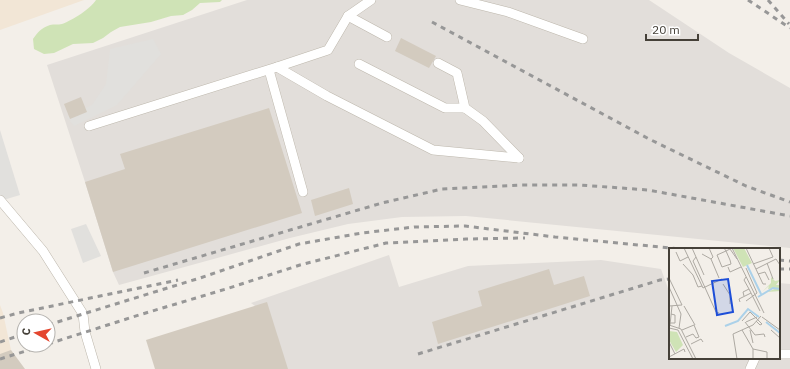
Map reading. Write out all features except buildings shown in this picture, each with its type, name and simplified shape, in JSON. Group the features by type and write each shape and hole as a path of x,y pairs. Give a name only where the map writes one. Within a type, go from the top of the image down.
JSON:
{"lane":[{"path":"89,126 328,50 348,16 371,0"},
{"path":"460,0 508,12 583,39"},
{"path":"348,16 387,36"},
{"path":"438,63 457,73 465,108"},
{"path":"273,68 433,150 519,158 483,121 465,108 445,108 359,64"},
{"path":"273,68 303,192"},
{"path":"0,200 43,250 83,314 86,332 96,369"},
{"path":"750,369 755,359"}],"shaded area":[{"path":"0,0 84,0 0,30"},
{"path":"247,0 649,0 729,53 790,88 790,248 466,216 402,217 348,224 290,238 119,285 113,272 47,65"},
{"path":"153,39 161,54 117,105 74,126 67,117 92,105 106,84 110,49"},
{"path":"0,130 20,195 0,201"},
{"path":"86,224 101,256 83,263 71,229"},
{"path":"389,255 399,287 468,266 601,260 661,269 669,291 669,359 780,359 780,283 790,284 790,369 155,369 255,306 251,303"},
{"path":"0,305 11,350 0,369"}],"green space":[{"path":"96,0 222,0 220,2 200,3 183,15 171,16 151,22 120,27 93,43 73,44 54,53 44,54 34,49 33,39 38,32 47,26 62,24 71,20 86,10"}],"railway":[{"path":"748,0 790,28"},
{"path":"768,0 789,24"},
{"path":"432,22 649,139 746,186 790,202"},
{"path":"144,273 382,203 442,189 521,185 580,185 648,190 790,216"},
{"path":"56,323 200,278 299,244 362,233 414,227 465,226 555,237 670,248"},
{"path":"56,341 300,265 386,243 525,238"},
{"path":"780,260 790,261"},
{"path":"780,269 790,269"},
{"path":"418,354 660,280 669,279"},
{"path":"0,318 178,280"},
{"path":"0,342 16,337"},
{"path":"0,359 19,353"}]}
